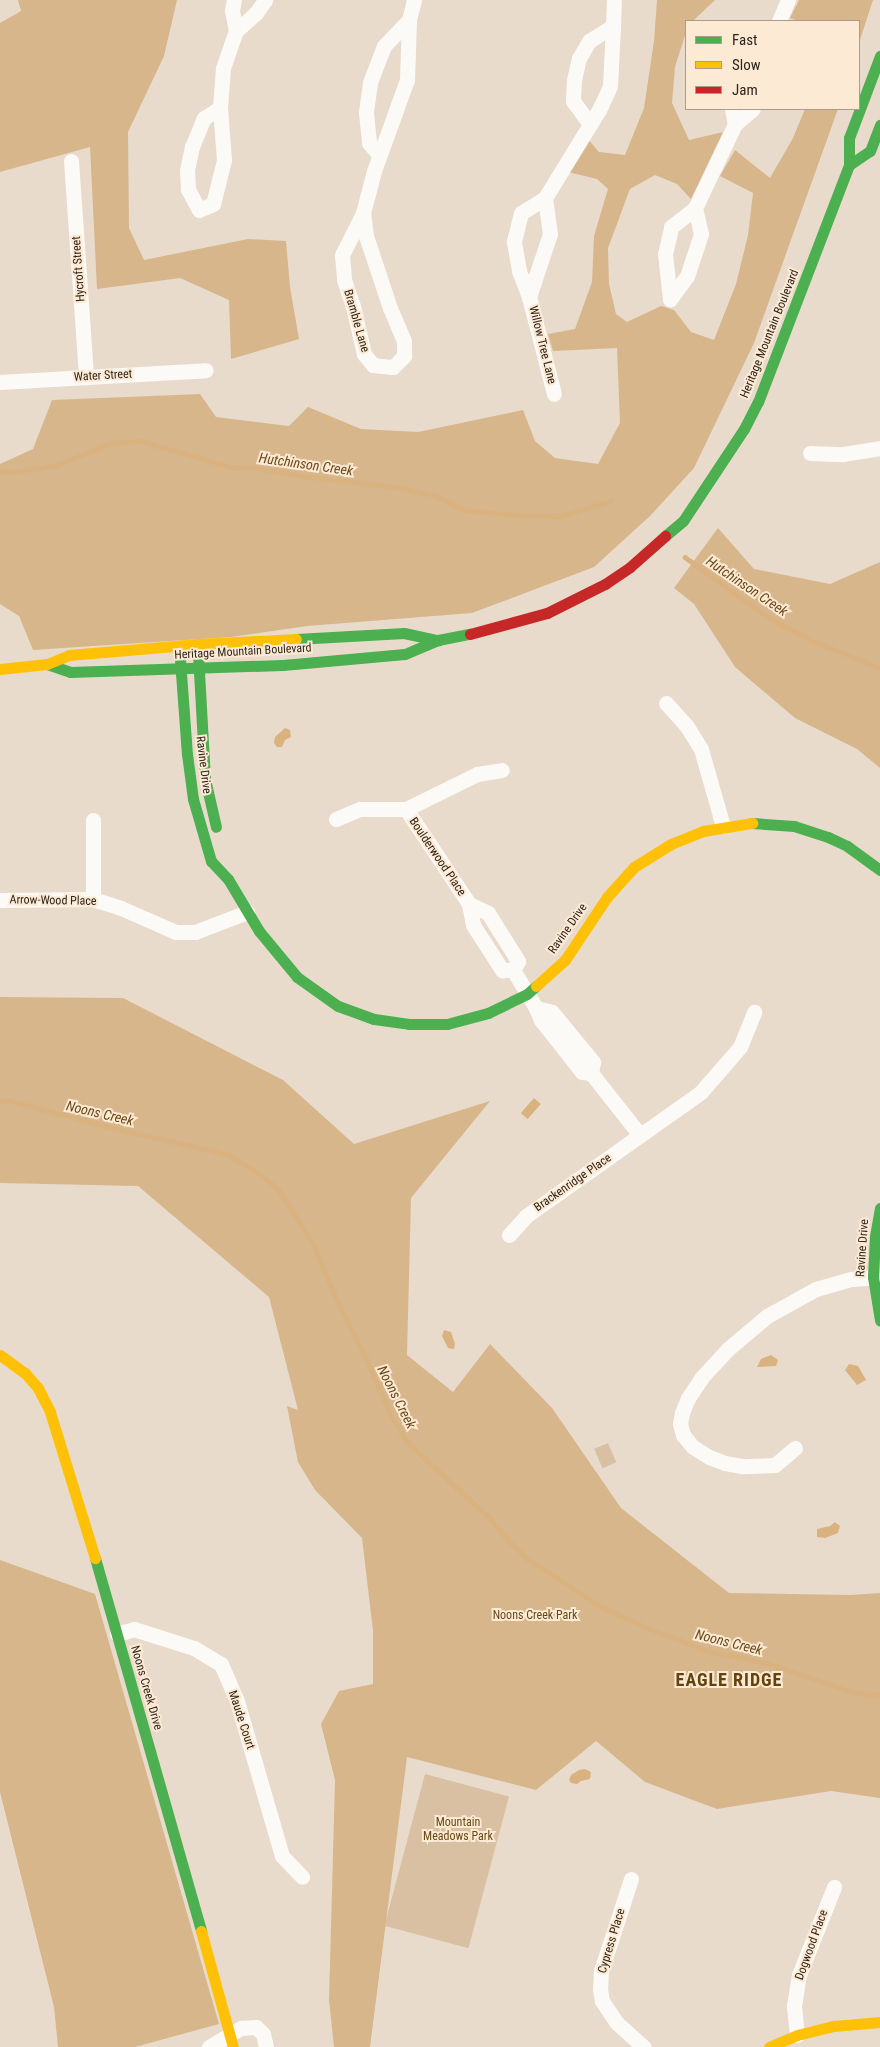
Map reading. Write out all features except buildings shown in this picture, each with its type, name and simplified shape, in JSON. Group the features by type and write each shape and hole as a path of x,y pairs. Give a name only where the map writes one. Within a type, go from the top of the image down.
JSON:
{"street":[{"path":"234,0 232,10 236,31"},
{"path":"220,108 204,118 192,147 187,170 188,189 199,210 213,204 224,160 220,108 223,68 236,31 256,13 266,0"},
{"name":"Bramble Lane","path":"363,213 366,236 390,308 404,341 404,356 393,367 373,365 364,354 353,306 344,280 342,255 363,213 379,155 407,80 408,20 414,0"},
{"name":"Willow Tree Lane","path":"554,394 529,297 518,271 514,242 521,213 545,198 590,124 610,86 614,0"},
{"path":"779,20 788,0"},
{"name":"Bramble Lane","path":"379,155 369,143 366,113 370,83 384,46 408,20"},
{"path":"590,124 573,101 574,80 579,58 589,41 613,26"},
{"name":"Heritage Mountain Boulevard","path":"860,109 880,56"},
{"path":"732,110 735,124"},
{"path":"695,208 702,234 687,276 670,299 665,254 672,227 695,208 735,124 752,110"},
{"name":"Heritage Mountain Boulevard","path":"47,664 70,672 180,669 283,664 405,654 438,640 462,636 547,613 605,584 630,567 683,521 744,429 758,402 849,165 849,138 860,110"},
{"path":"849,165 870,151 880,125"},
{"name":"Hycroft Street","path":"71,161 86,377"},
{"name":"Willow Tree Lane","path":"529,297 550,234 545,198"},
{"name":"Water Street","path":"0,382 206,370"},
{"path":"810,453 843,454 880,448"},
{"name":"Heritage Mountain Boulevard","path":"0,669 47,664 68,655 198,644 404,633 438,640"},
{"name":"Ravine Drive","path":"198,644 205,779 219,837"},
{"name":"Ravine Drive","path":"179,646 187,754 194,799 211,861 228,879 247,912 281,960 297,977 338,1006 374,1019 409,1024 447,1024 488,1013 527,994 565,960 607,897 634,867 671,844 723,826 762,822 808,830 846,846 880,870"},
{"path":"666,703 686,725 701,750 723,826"},
{"name":"Boulderwood Place","path":"336,819 360,809 406,809 477,774 502,770"},
{"name":"Boulderwood Place","path":"406,809 469,904 473,925 502,970 513,970 527,994"},
{"path":"93,820 93,899"},
{"name":"Ravine Drive","path":"223,854 228,879"},
{"name":"Arrow-Wood Place","path":"0,900 93,899 127,910 176,932 195,932 247,912"},
{"path":"527,994 536,1008 540,1020 582,1072 591,1073 640,1134"},
{"name":"Brackenridge Place","path":"509,1235 526,1216 701,1092 740,1047 754,1012"},
{"name":"Ravine Drive","path":"880,1208 875,1237 873,1276 880,1320"},
{"path":"795,1448 775,1465 742,1466 725,1463 709,1457 693,1447 683,1435 680,1424 682,1413 688,1398 702,1377 728,1349 767,1316 816,1289 852,1279 873,1276"},
{"name":"Noons Creek Drive","path":"0,1354 25,1373 38,1388 50,1412 117,1634 232,2041"},
{"name":"Maude Court","path":"117,1634 134,1629 194,1648 221,1664 237,1701 282,1856 302,1877"},
{"name":"Cypress Place","path":"631,1879 601,1971 600,1989 602,2001 617,2023 644,2047"},
{"name":"Dogwood Place","path":"796,2035 794,2006 799,1975 834,1887"},
{"path":"769,2047 796,2035 834,2026 880,2022"},
{"path":"209,2047 232,2041 241,2028 256,2027 263,2034 266,2047"}],"green space":[{"path":"18,0 177,0 164,56 128,132 129,228 144,260 248,239 286,241 290,287 299,339 231,359 229,300 180,278 97,289 90,147 0,172 0,23 21,11"},
{"path":"657,0 715,0 694,20 685,20 685,35 675,67 672,103 689,140 723,132 691,199 677,184 655,175 630,189 608,248 609,284 616,314 627,322 661,306 674,310 691,332 714,340 736,284 748,235 753,193 720,176 735,150 770,178 793,138 805,110 838,110 754,343 694,468 650,516 594,567 472,613 307,626 231,637 33,650 19,616 0,604 0,464 33,449 52,400 200,394 216,417 289,426 308,407 361,429 418,432 523,410 535,441 555,458 598,464 620,423 617,348 553,351 548,334 575,329 592,282 594,236 608,189 597,179 568,172 587,138 599,152 625,155 644,108 654,41"},
{"path":"799,0 873,0 860,40 860,20 795,20 790,18"},
{"path":"718,528 754,569 830,584 880,562 880,768 857,749 795,718 735,667 694,604 674,588"},
{"name":"Noons Creek Park","path":"0,997 123,998 283,1080 354,1144 490,1101 411,1198 407,1355 453,1392 490,1344 552,1408 621,1508 729,1593 851,1595 880,1593 880,1798 831,1791 717,1809 645,1782 596,1741 536,1790 407,1757 370,2047 334,2047 329,2000 335,1780 321,1724 339,1691 373,1684 373,1631 362,1538 315,1490 298,1462 287,1406 298,1410 269,1297 138,1186 0,1183"},
{"path":"608,1443 616,1462 602,1468 594,1449"},
{"path":"0,1560 95,1594 219,2024 135,2047 58,2047 54,2007 0,1792"},
{"name":"Mountain Meadows Park","path":"425,1774 509,1797 468,1948 384,1926"}],"shaded area":[{"path":"285,728 290,730 291,737 285,740 282,747 277,747 274,743 275,737"},
{"path":"534,1098 541,1104 528,1119 521,1113"},
{"path":"444,1330 451,1332 455,1344 454,1349 448,1348 442,1336"},
{"path":"771,1355 778,1360 776,1366 757,1367 761,1359"},
{"path":"849,1364 858,1366 866,1380 857,1385 845,1370"},
{"path":"835,1522 840,1526 838,1533 825,1538 817,1537 817,1529 830,1526"},
{"path":"585,1769 591,1772 590,1779 577,1784 571,1783 569,1780 571,1775"}],"waterway":[{"name":"Hutchinson Creek","path":"0,471 13,472 57,465 111,443 141,441 231,467 258,468 302,476 396,487 435,495 465,510 515,515 560,516 611,501"},
{"name":"Hutchinson Creek","path":"685,557 768,617 811,640 880,668"},
{"name":"Noons Creek","path":"0,1101 8,1100 100,1125 227,1154 257,1172 279,1190 313,1243 337,1300 367,1360 391,1415 407,1442 491,1519 509,1541 528,1559 600,1606 650,1629 708,1651 767,1663 852,1692 880,1695"}],"traffic: fast":[{"path":"860,109 880,56"},
{"path":"665,536 683,521 744,429 758,402 849,165 849,138 860,110"},
{"path":"849,165 870,151 880,125"},
{"path":"296,639 404,633 438,640"},
{"path":"47,664 70,672 283,665 405,654 438,640 470,634"},
{"path":"179,646 187,754 193,799 211,861 228,879 259,931 297,977 338,1006 374,1019 409,1024 447,1024 488,1013 527,994 536,986"},
{"path":"198,654 205,779 216,827"},
{"path":"752,823 794,826 828,837 847,846 880,870"},
{"path":"880,1208 875,1237 873,1277 880,1320"},
{"path":"95,1558 201,1931"}],"traffic: slow":[{"path":"0,669 47,664 69,655 198,644 296,639"},
{"path":"536,986 565,960 607,897 634,867 671,844 703,831 752,823"},
{"path":"0,1355 25,1373 38,1388 50,1412 95,1558"},
{"path":"201,1931 233,2047"},
{"path":"769,2047 797,2035 834,2026 880,2022"}],"traffic: jam":[{"path":"470,634 547,613 605,584 630,567 665,536"}],"district":[{"name":"EAGLE RIDGE","path":"729,1680"}]}
